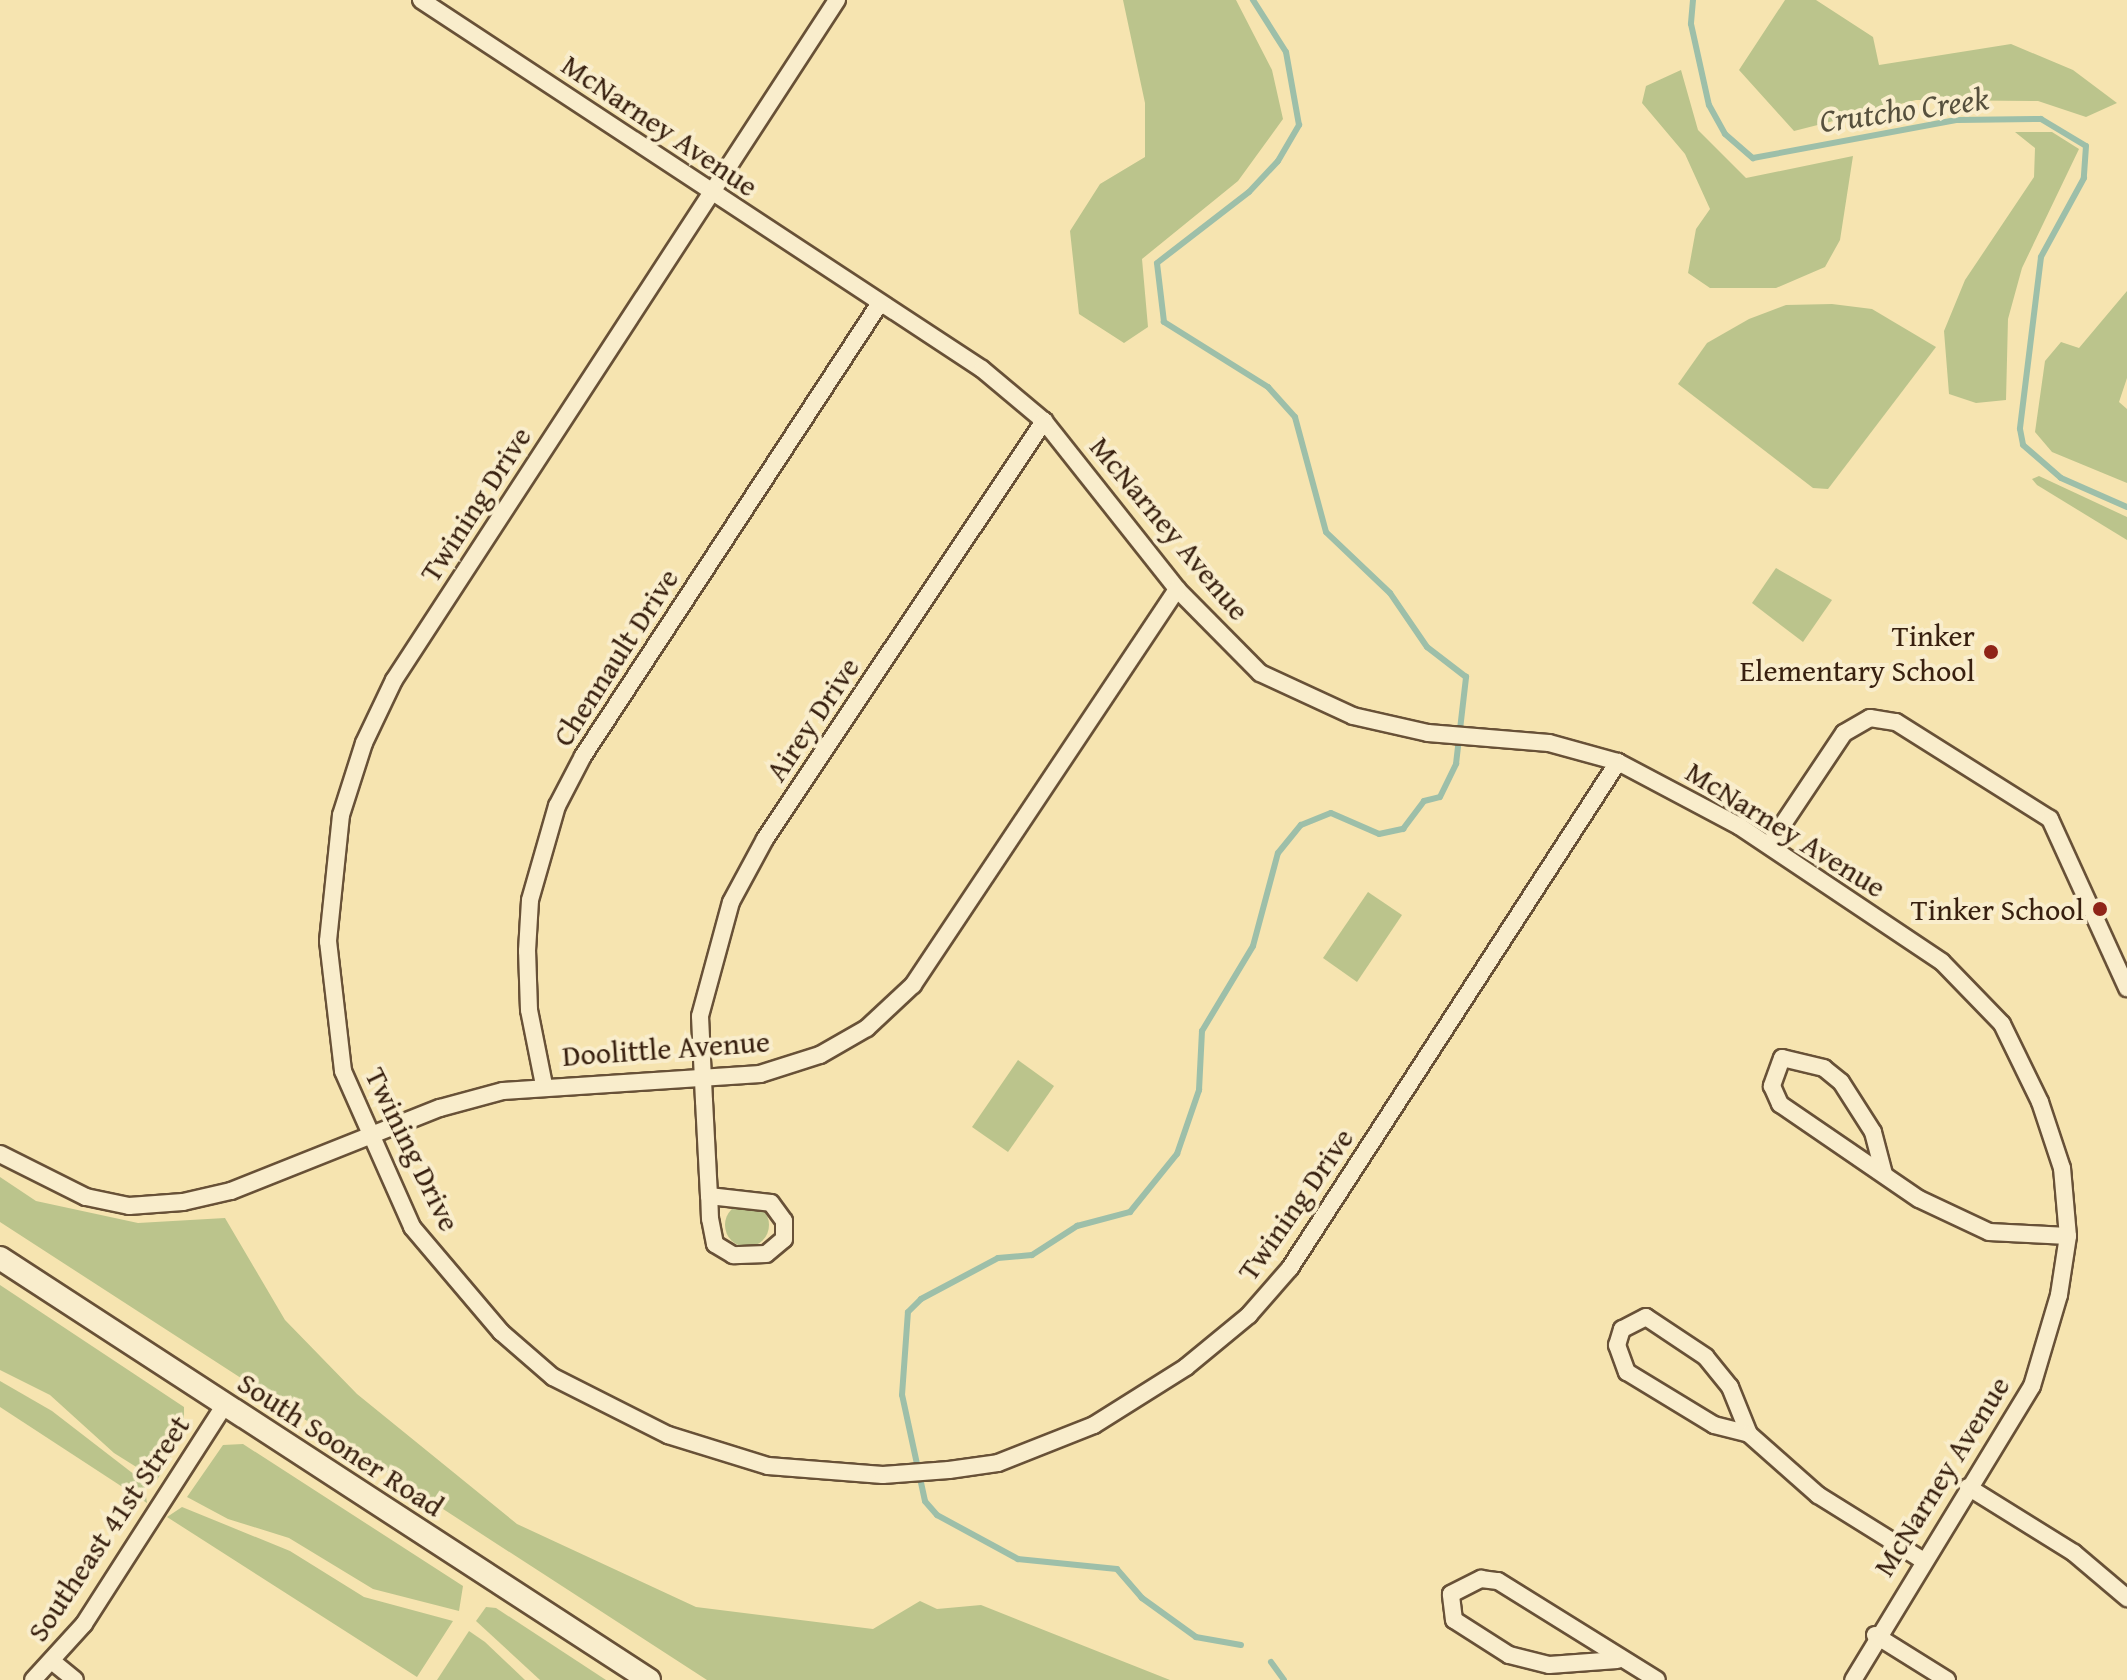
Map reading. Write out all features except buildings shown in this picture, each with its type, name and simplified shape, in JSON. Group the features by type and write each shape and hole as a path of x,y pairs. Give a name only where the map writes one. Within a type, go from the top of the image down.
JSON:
{"main road":[{"name":"South Sooner Road","path":"0,1258 649,1680"}],"street":[{"name":"McNarney Avenue","path":"421,0 982,369 1044,421 1177,589 1260,673 1353,716 1428,733 1549,743 1618,762 1769,845 1942,962 2002,1024 2040,1102 2062,1168 2068,1236 2059,1295 2032,1386 1921,1559 1875,1635 1853,1680"},
{"name":"Twining Drive","path":"837,0 411,651 364,743 341,815 328,941 343,1071 367,1135 412,1227 450,1278 553,1377 668,1435 768,1466 909,1474 949,1470 998,1463 1094,1425 1186,1367 1249,1315 1311,1239 1618,762"},
{"name":"Chennault Drive","path":"544,1085 529,1010 527,951 530,900 557,806 583,756 880,303"},
{"name":"Airey Drive","path":"709,1196 771,1203 784,1221 784,1239 766,1254 723,1251 715,1244 709,1196 703,1077 704,990 741,880 1044,421"},
{"name":"Doolittle Avenue","path":"0,1154 86,1197 129,1206 231,1191 440,1108 544,1085 703,1077 793,1066 843,1044 890,1009 928,965 1177,589"},
{"path":"1769,845 1844,733 1870,718 1896,722 2050,819 2127,988"},
{"path":"1884,1174 1873,1132 1841,1082 1824,1068 1782,1058 1772,1086 1780,1104 1919,1199 1989,1232 2068,1236"},
{"path":"1749,1434 1714,1425 1627,1372 1617,1345 1622,1329 1646,1317 1706,1357 1730,1387 1749,1434 1818,1495 1921,1559"},
{"name":"Southeast 41st Street","path":"33,1680 53,1662 225,1404"},
{"path":"1968,1487 2074,1553 2127,1597"},
{"path":"1617,1660 1549,1665 1509,1655 1454,1620 1451,1594 1481,1579 1498,1581 1617,1660 1657,1680"},
{"path":"1875,1635 1947,1680"},
{"path":"53,1662 75,1680"}],"green space":[{"path":"1123,0 1236,0 1272,70 1283,119 1238,181 1142,259 1148,327 1124,343 1079,314 1070,231 1100,184 1145,157 1145,103"},
{"path":"1785,0 1816,0 1873,37 1879,65 2011,44 2073,70 2117,103 2086,117 2038,101 1916,100 1794,131 1739,70"},
{"path":"1681,70 1698,130 1746,178 1853,156 1840,240 1825,267 1776,288 1710,288 1688,273 1696,229 1710,209 1685,154 1642,103 1646,86"},
{"path":"2015,132 2052,132 2079,149 2022,268 2008,319 2006,400 1976,403 1949,394 1944,331 1965,280 2034,177 2035,148"},
{"path":"2127,291 2127,378 2119,402 2127,409 2127,483 2052,452 2035,432 2045,361 2061,342 2079,348"},
{"path":"1832,304 1872,309 1936,347 1828,489 1813,488 1678,384 1707,343 1749,319 1786,305"},
{"path":"2039,476 2127,517 2127,540 2037,485 2032,479"},
{"path":"1776,568 1832,600 1803,642 1752,603"},
{"path":"1368,892 1402,915 1357,982 1323,958"},
{"path":"1018,1060 1054,1086 1008,1152 972,1127"},
{"path":"0,1177 36,1201 138,1223 225,1218 285,1320 357,1394 517,1524 696,1607 873,1629 920,1601 937,1609 981,1605 1170,1680 707,1680 0,1222"},
{"path":"747,1203 763,1209 769,1225 763,1241 747,1247 731,1241 725,1225 731,1209"},
{"path":"0,1285 184,1407 184,1435 157,1480 114,1453 50,1395 0,1370"},
{"path":"0,1381 52,1411 144,1482 147,1503 0,1407"},
{"path":"243,1444 463,1586 459,1611 373,1589 289,1538 228,1519 187,1497 223,1445"},
{"path":"182,1507 290,1551 364,1597 453,1621 417,1677 167,1517"},
{"path":"486,1607 496,1608 606,1680 540,1680 476,1621"},
{"path":"469,1631 485,1642 525,1680 437,1680"}],"waterway":[{"path":"1241,1645 1196,1637 1142,1598 1117,1569 1018,1559 937,1515 925,1501 902,1395 908,1312 921,1299 998,1258 1032,1255 1077,1226 1130,1212 1177,1154 1199,1090 1202,1031 1253,946 1278,853 1301,825 1331,813 1379,834 1403,829 1424,801 1440,797 1456,764 1466,677 1427,647 1390,593 1326,532 1295,417 1268,387 1164,322 1157,263 1249,192 1278,161 1299,125 1286,52 1253,0"},
{"name":"Crutcho Creek","path":"1693,0 1691,24 1709,105 1725,134 1753,158 1957,120 2041,119 2086,146 2084,178 2041,257 2020,429 2023,445 2061,478 2127,507"},
{"path":"1271,1662 1284,1680"}],"place":[{"name":"Tinker Elementary School","path":"1991,652"},
{"name":"Tinker School","path":"2100,909"}]}
